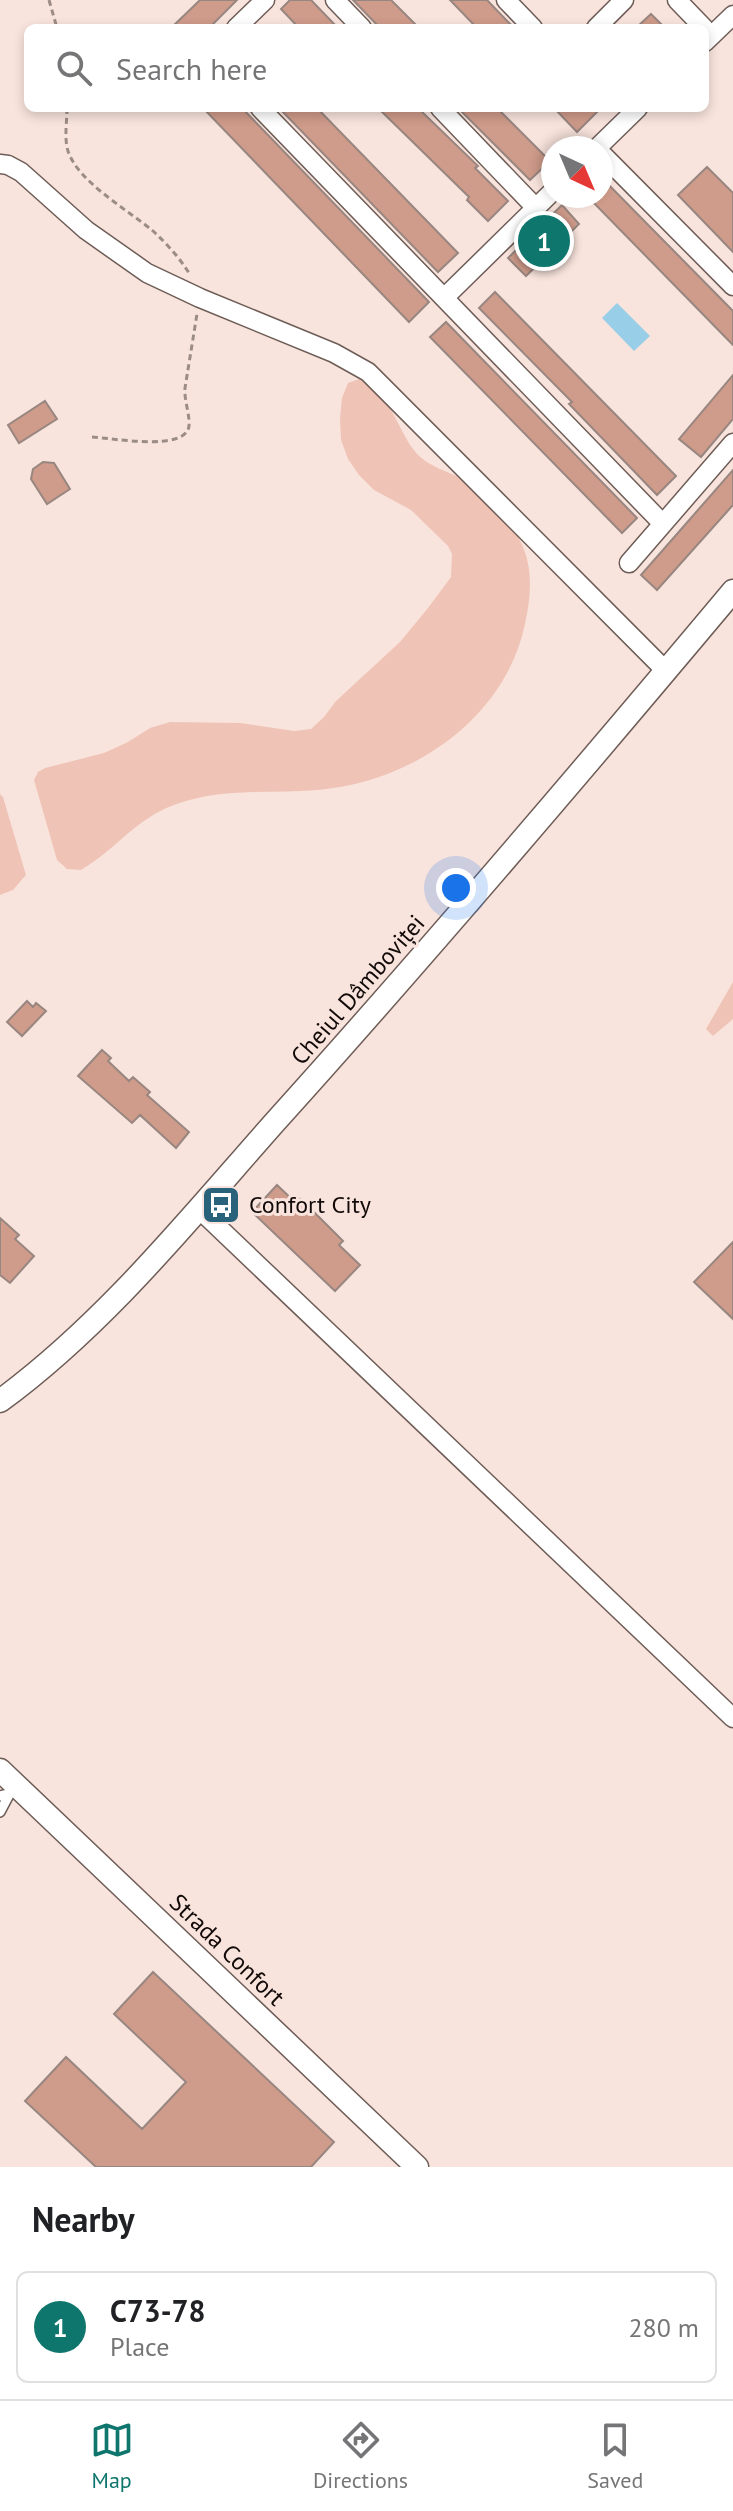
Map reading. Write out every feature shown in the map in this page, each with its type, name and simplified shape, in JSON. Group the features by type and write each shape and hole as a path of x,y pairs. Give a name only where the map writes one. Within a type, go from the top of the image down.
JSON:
{"street":[{"path":"240,24 265,0"},
{"path":"335,0 358,24"},
{"path":"506,0 529,24"},
{"path":"600,24 624,0"},
{"path":"677,0 697,24"},
{"path":"709,32 733,15"},
{"path":"264,112 663,524"},
{"path":"444,112 536,208"},
{"path":"613,112 623,122"},
{"path":"609,136 634,112"},
{"path":"0,164 21,172 86,230 147,273 334,353 376,377 666,671"},
{"path":"613,165 733,286"},
{"path":"445,297 541,203"},
{"path":"629,563 733,443"},
{"name":"Cheiul Dâmboviței","path":"0,1401 65,1347 198,1208 419,961 733,591"},
{"path":"198,1208 733,1718"},
{"name":"Strada Confort","path":"0,1770 10,1794 417,2167"}],"lane":[{"path":"0,1812 10,1794"}],"path":[{"path":"49,0 56,24"},
{"path":"67,112 67,148 71,158 81,171 174,252 200,298 185,388 187,433 175,441 92,437"}],"shaded area":[{"path":"359,379 384,399 419,456 483,494 513,529 526,554 530,594 525,624 514,658 497,689 476,716 449,740 420,759 387,774 318,790 235,793 186,801 142,822 81,870 67,869 57,860 34,780 38,772 104,753 150,728 170,722 240,723 294,731 311,729 336,701 400,642 451,577 452,554 448,546 411,510 374,490 348,459 341,440 342,398 348,383"},
{"path":"0,794 26,875 13,890 0,895"},
{"path":"733,982 733,1019 713,1036 706,1029"}],"water":[{"path":"617,303 650,336 634,351 602,318"}],"building":[{"path":"200,0 237,0 213,24 175,24"},
{"path":"290,0 311,0 334,24 295,24 281,9"},
{"path":"353,0 391,0 415,24 376,24"},
{"path":"450,0 487,0 510,24 473,24"},
{"path":"651,14 661,24 640,24"},
{"path":"207,112 246,112 429,302 409,322"},
{"path":"283,112 321,112 458,253 438,272"},
{"path":"382,112 422,112 478,166 475,168 508,201 488,221 467,200 469,197"},
{"path":"462,112 501,112 541,152 541,170 530,180"},
{"path":"558,112 597,112 577,132"},
{"path":"707,167 733,193 733,252 678,195"},
{"path":"613,189 733,311 733,345 599,208 613,208"},
{"path":"559,208 565,208 579,224 526,276 508,258"},
{"path":"495,292 676,476 657,495 569,404 572,402 479,308"},
{"path":"446,322 637,518 622,533 430,337"},
{"path":"733,375 733,419 701,457 679,439"},
{"path":"45,401 57,419 19,443 8,425"},
{"path":"43,462 54,463 70,489 47,504 31,479 33,469"},
{"path":"733,470 733,505 657,590 641,575"},
{"path":"27,1001 33,1007 36,1003 46,1011 22,1036 7,1022"},
{"path":"102,1050 111,1058 108,1061 129,1081 133,1077 150,1092 147,1095 189,1132 176,1148 140,1115 132,1123 78,1076"},
{"path":"277,1185 296,1203 300,1199 316,1214 343,1241 339,1245 360,1265 335,1291 252,1212"},
{"path":"0,1218 19,1235 15,1239 34,1256 10,1283 0,1275"},
{"path":"733,1242 733,1319 694,1282"},
{"path":"153,1972 334,2142 311,2167 96,2167 25,2101 66,2057 142,2129 186,2082 114,2014"}],"place":[{"name":"C73-78","path":"544,241"},
{"name":"Confort City","path":"221,1205"}]}
